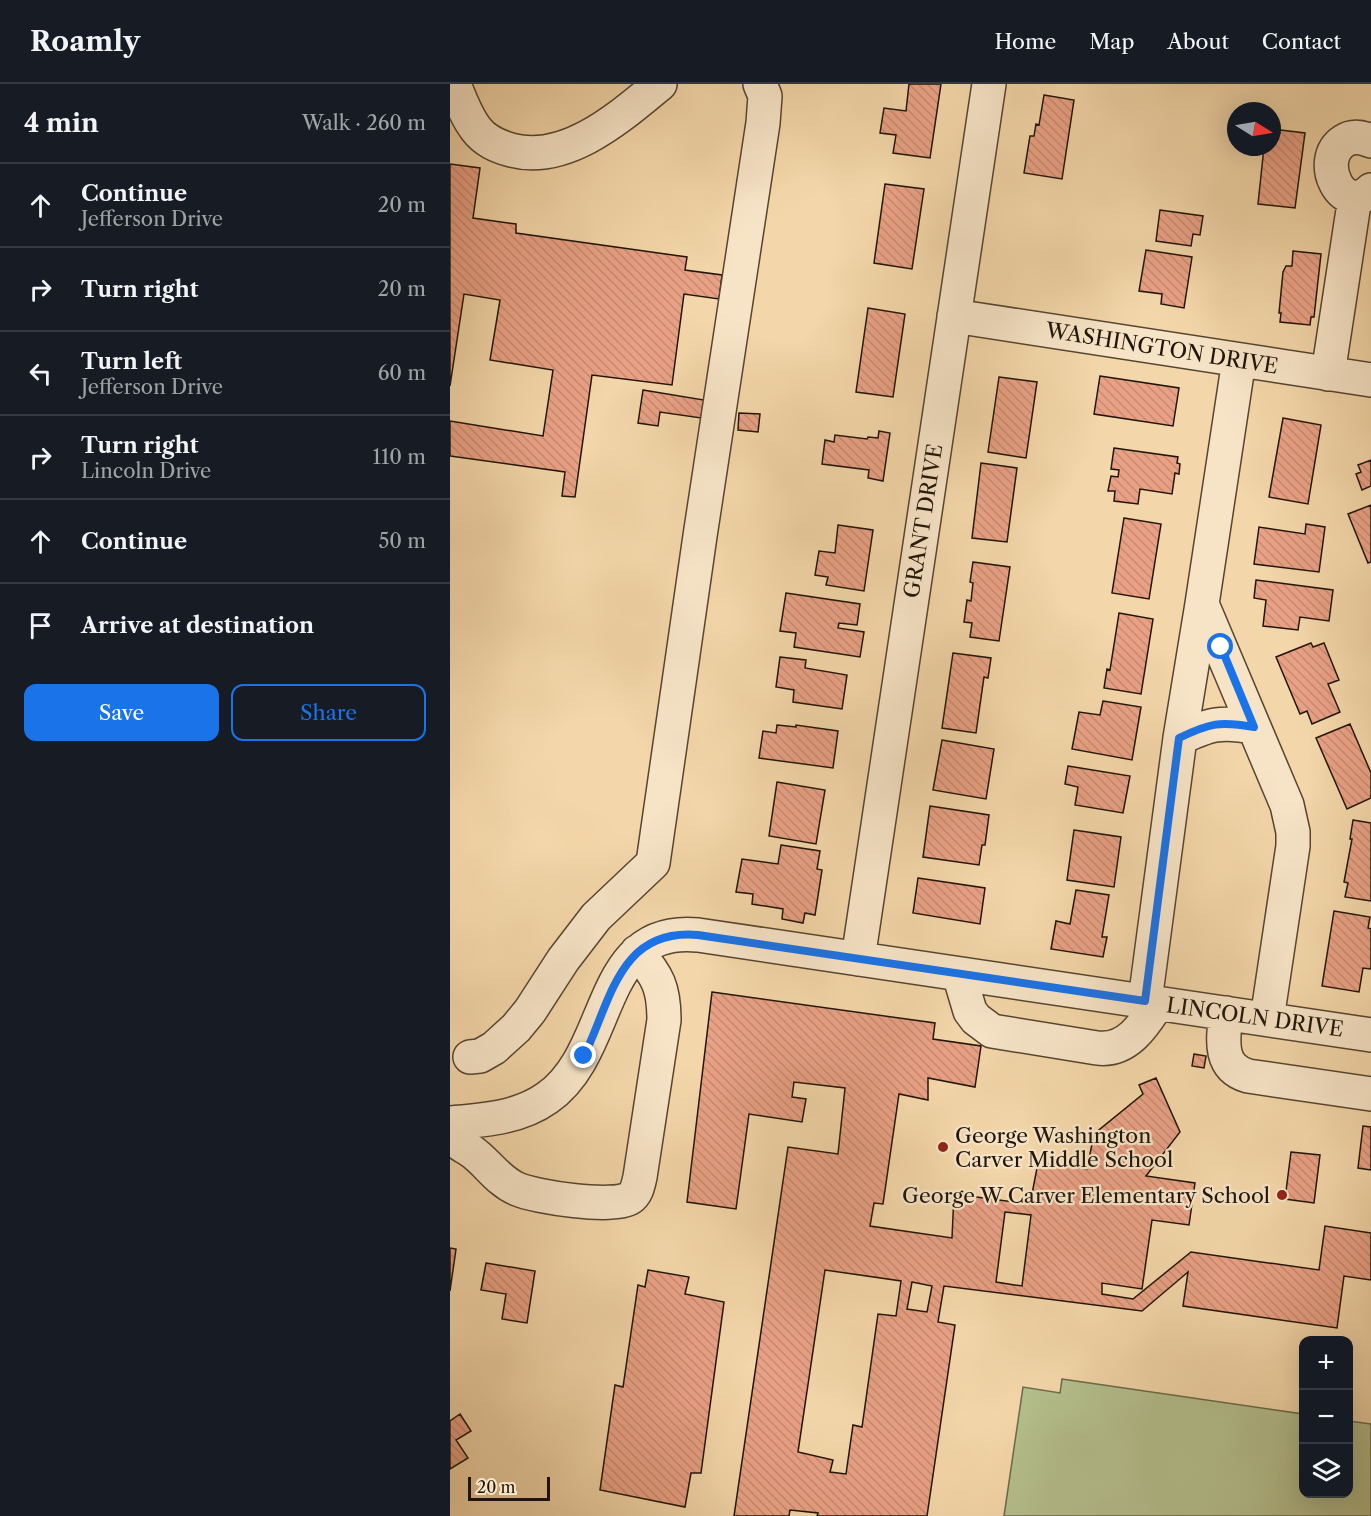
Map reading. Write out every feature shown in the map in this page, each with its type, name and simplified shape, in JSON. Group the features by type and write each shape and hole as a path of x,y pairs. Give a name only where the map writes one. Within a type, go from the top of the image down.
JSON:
{"street":[{"path":"454,84 475,128 487,141 518,152 534,153 565,148 580,140 619,117 660,84"},
{"path":"470,1057 480,1056 494,1048 516,1028 530,1011 562,960 596,917 653,863 698,547 763,123 765,96 760,84"},
{"name":"GRANT DRIVE","path":"858,959 989,84"},
{"path":"1328,374 1363,193 1348,195 1337,187 1333,179 1331,162 1335,150 1348,138 1356,137 1371,141"},
{"name":"WASHINGTON DRIVE","path":"954,316 1371,380"},
{"path":"959,974 967,1003 976,1019 984,1026 1000,1033 1104,1049 1116,1047 1142,1028 1151,1002 1179,738 1239,360"},
{"path":"1202,604 1287,805 1293,832 1292,861 1267,1019"},
{"path":"1179,738 1214,724 1227,723 1254,727"},
{"name":"LINCOLN DRIVE","path":"638,952 654,940 676,934 712,937 1371,1035"},
{"path":"638,952 661,986 664,1020 637,1189 631,1197 620,1202 591,1202 548,1196 516,1188 502,1179 477,1155 457,1142 450,1125 510,1115 536,1106 561,1087 584,1056 624,966 638,952"},
{"path":"1226,1013 1224,1047 1229,1064 1234,1070 1248,1076 1371,1094"}],"green space":[{"path":"1062,1379 1299,1413 1299,1498 1353,1498 1353,1422 1371,1424 1371,1516 1004,1516 1023,1387 1060,1393"}],"building":[{"path":"909,84 941,84 930,158 893,153 896,135 880,133 884,108 906,111"},
{"path":"1044,95 1074,100 1062,179 1024,173 1030,136 1034,136 1036,124 1039,125"},
{"path":"1281,130 1305,133 1295,208 1258,204 1263,156 1281,156"},
{"path":"450,164 480,168 473,218 516,224 516,233 687,257 685,270 722,275 719,299 684,294 672,385 592,375 575,497 562,496 565,472 450,456 450,421 543,436 553,370 490,360 500,300 464,294 450,386"},
{"path":"885,184 924,189 912,269 874,263"},
{"path":"1160,210 1203,216 1200,235 1193,234 1191,246 1156,241"},
{"path":"1146,250 1192,257 1184,308 1161,304 1162,294 1139,291"},
{"path":"1293,251 1321,254 1314,317 1311,317 1310,325 1280,322 1283,272 1286,266 1292,266"},
{"path":"868,308 905,314 893,397 856,392"},
{"path":"1100,376 1179,388 1173,426 1094,414"},
{"path":"999,377 1037,382 1026,458 988,452"},
{"path":"643,390 704,400 701,418 660,412 658,426 638,423"},
{"path":"739,413 760,414 758,432 738,430"},
{"path":"1283,418 1321,425 1308,504 1269,497"},
{"path":"879,431 890,433 883,481 868,478 869,470 822,464 825,440 834,442 835,435 878,438"},
{"path":"1114,448 1178,457 1179,474 1175,473 1172,494 1140,489 1138,504 1114,501 1115,491 1108,491 1111,476 1118,477 1119,470 1111,469"},
{"path":"1371,460 1371,486 1362,490 1356,474 1361,472 1358,465"},
{"path":"981,463 1017,468 1007,542 972,538"},
{"path":"1371,505 1371,562 1368,563 1348,514"},
{"path":"1124,518 1161,524 1149,599 1112,593"},
{"path":"1306,524 1325,527 1319,572 1254,564 1259,527 1305,534"},
{"path":"838,525 873,530 864,591 826,585 828,577 815,575 819,551 835,553"},
{"path":"973,562 1010,567 999,641 970,637 972,623 964,622 967,600 971,601 973,583 970,582"},
{"path":"1256,580 1333,590 1329,621 1300,617 1298,630 1263,626 1266,600 1254,598"},
{"path":"786,593 860,604 857,625 839,623 838,628 864,632 860,657 794,647 796,633 780,631"},
{"path":"1119,613 1153,619 1141,694 1104,688 1107,669 1110,670"},
{"path":"1311,643 1313,647 1324,643 1339,680 1328,684 1340,712 1312,724 1307,711 1300,714 1276,657"},
{"path":"953,653 991,658 988,678 984,677 976,733 942,728"},
{"path":"780,657 806,660 805,668 847,675 842,709 793,702 794,690 776,687"},
{"path":"1103,701 1141,707 1132,760 1072,749 1079,712 1100,715"},
{"path":"1350,724 1371,773 1371,798 1347,809 1316,738"},
{"path":"777,725 796,727 796,725 838,731 833,768 759,758 763,731 776,733"},
{"path":"942,740 994,749 986,799 933,790"},
{"path":"1068,766 1130,776 1123,813 1075,805 1078,787 1065,784"},
{"path":"777,782 825,790 816,844 769,836"},
{"path":"930,806 989,815 985,845 982,845 979,865 923,857"},
{"path":"1353,820 1371,823 1371,901 1345,897 1348,883 1344,882"},
{"path":"1074,830 1121,837 1114,887 1067,880"},
{"path":"781,845 820,851 817,869 822,870 815,915 805,913 803,923 782,919 783,909 752,904 753,894 736,892 742,859 778,864"},
{"path":"918,878 985,888 980,924 913,913"},
{"path":"1076,890 1109,895 1102,937 1107,937 1103,957 1051,949 1056,921 1070,924"},
{"path":"1334,911 1370,917 1368,928 1371,929 1371,969 1363,968 1359,992 1322,986"},
{"path":"712,992 935,1023 933,1039 981,1046 975,1087 928,1078 928,1100 899,1094 883,1204 874,1203 870,1226 952,1238 954,1194 1030,1204 1038,1163 1087,1169 1094,1134 1143,1094 1139,1085 1156,1078 1180,1132 1146,1176 1195,1183 1189,1225 1152,1220 1142,1289 1102,1283 1102,1294 1133,1299 1191,1252 1319,1270 1325,1226 1371,1233 1371,1280 1344,1276 1337,1328 1183,1306 1188,1272 1142,1311 944,1286 938,1322 955,1325 927,1516 817,1516 818,1513 790,1510 789,1516 734,1516 788,1147 838,1154 845,1088 794,1082 792,1097 806,1099 802,1122 749,1114 736,1209 687,1202","holes":["1005,1212 1031,1215 1022,1286 996,1282","825,1270 901,1281 896,1316 878,1314 862,1427 853,1425 846,1474 830,1472 833,1460 798,1452","912,1282 932,1286 927,1312 907,1309"]},
{"path":"1194,1054 1206,1056 1204,1068 1192,1066"},
{"path":"1363,1126 1371,1127 1371,1170 1358,1168"},
{"path":"1291,1152 1320,1155 1314,1203 1285,1199"},
{"path":"450,1248 456,1249 450,1291"},
{"path":"486,1263 535,1271 527,1323 502,1319 506,1294 481,1290"},
{"path":"648,1270 689,1277 685,1294 724,1302 701,1473 691,1473 685,1507 600,1490 615,1385 623,1387 638,1285 645,1287"},
{"path":"460,1414 471,1431 456,1440 468,1458 450,1469 450,1421"}],"place":[{"name":"George Washington Carver Middle School","path":"943,1147"},
{"name":"George W Carver Elementary School","path":"1282,1195"}],"route":[{"path":"584,1056 624,966 648,943 676,934 698,935 1145,1001 1179,738 1214,724 1227,723 1254,727 1221,647"}]}
